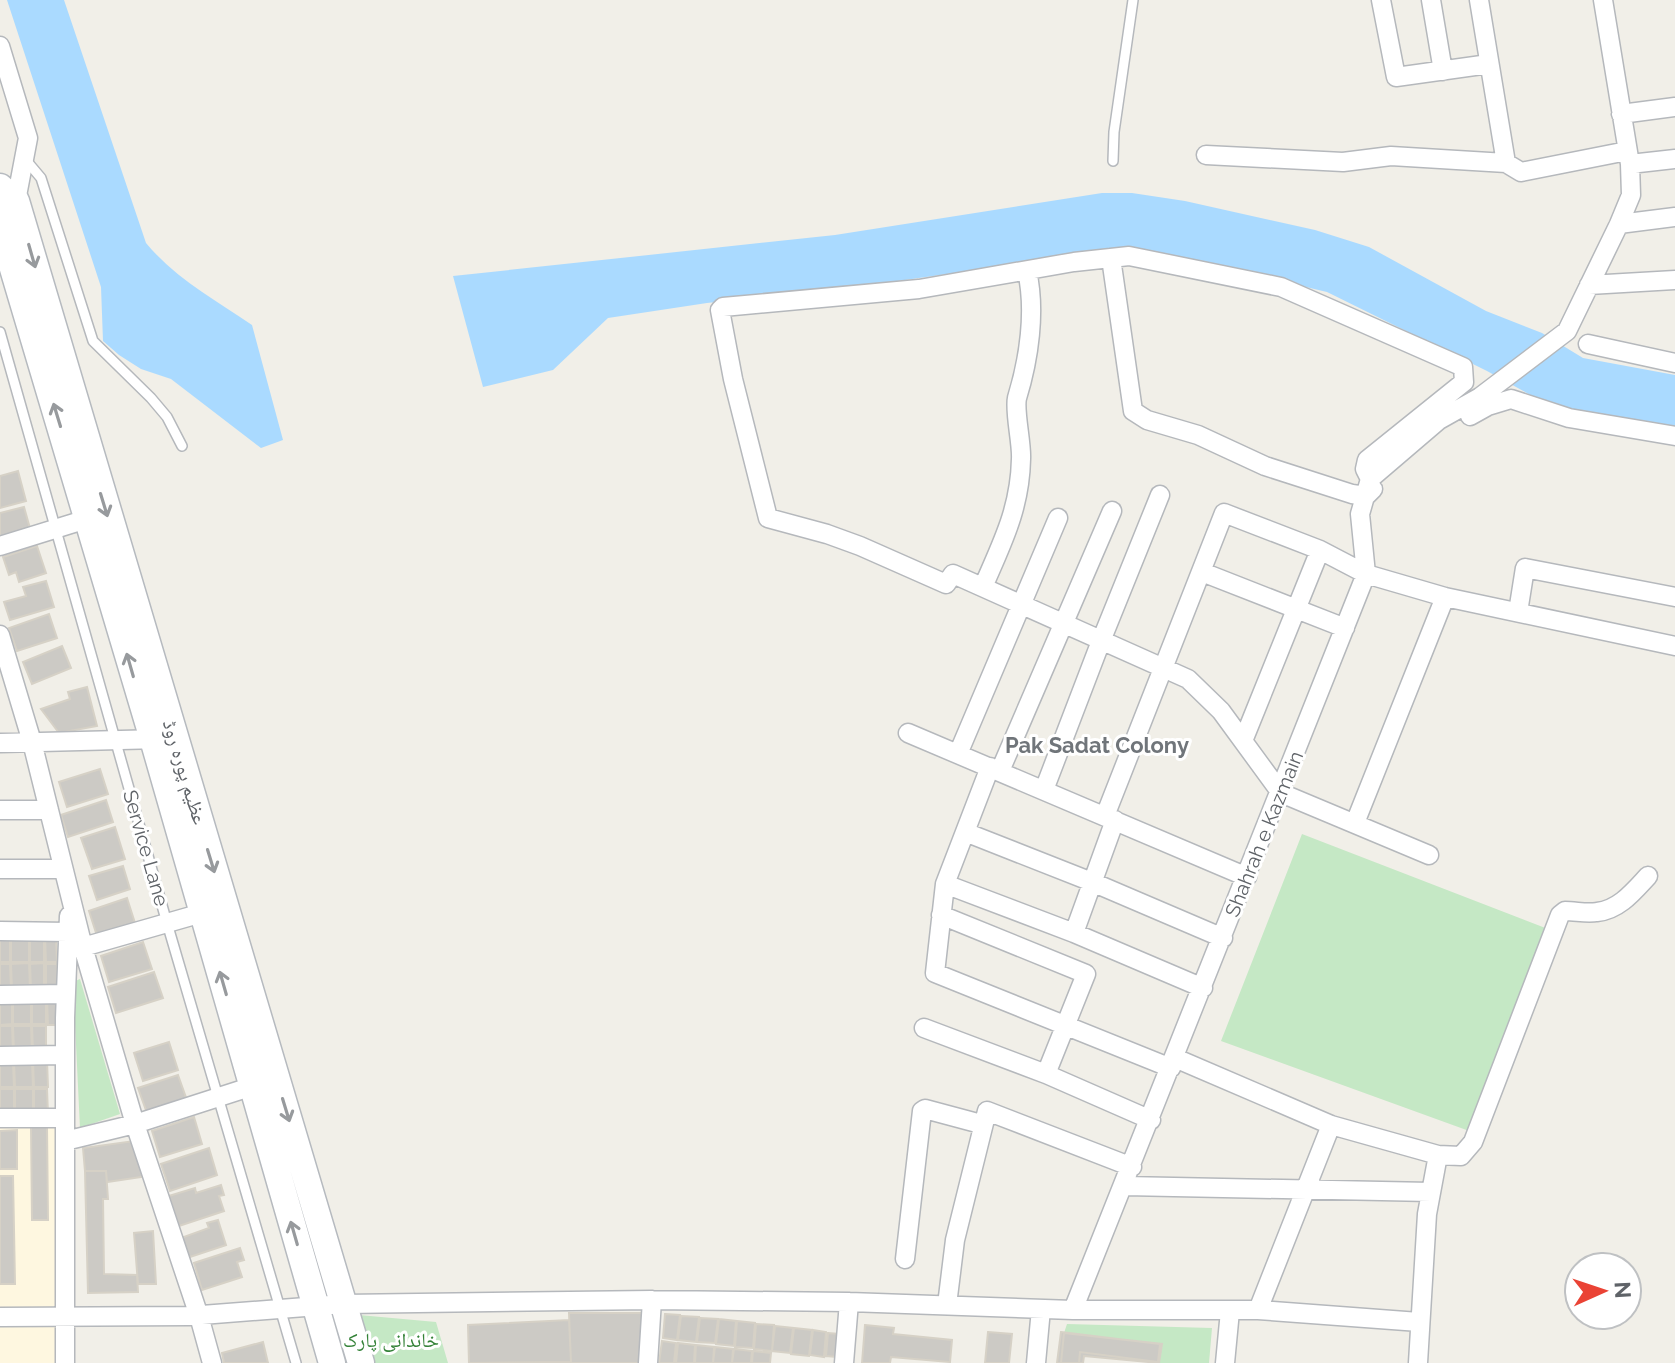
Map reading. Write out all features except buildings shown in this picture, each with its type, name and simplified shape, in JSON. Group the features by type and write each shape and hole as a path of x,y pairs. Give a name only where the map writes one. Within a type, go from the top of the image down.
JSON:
{"main road":[{"name":"عظیم پورہ روڈ","path":"5,199 164,739 361,1363"},
{"name":"عظیم پورہ روڈ","path":"0,225 87,519 164,739 202,913 332,1363"}],"street":[{"path":"1381,0 1396,77 1489,64"},
{"path":"1431,0 1443,71"},
{"path":"1479,0 1506,163"},
{"path":"1368,487 1439,420 1480,397 1567,331 1619,224 1631,195 1629,158 1603,0"},
{"path":"0,46 28,138 25,159 5,199"},
{"path":"1621,114 1675,107"},
{"path":"1206,155 1343,162 1391,156 1506,163 1521,172 1629,158 1675,159"},
{"path":"1619,224 1675,217"},
{"name":"Shahrah e Kazmain","path":"1073,1310 1125,1186 1366,574 1360,514 1368,487 1367,460 1464,382 1465,373 1463,367 1281,287 1129,256 1111,258"},
{"path":"1429,855 1281,793 1221,711 1188,679 953,574 946,584 860,546 768,518 719,314 723,307 889,292 1111,258 1133,411 1147,420 1198,435 1265,466 1352,494 1368,487 1439,433 1488,406 1511,399 1569,418 1675,436"},
{"path":"983,587 1015,512 1020,492 1021,436 1017,402 1022,388 1030,326 1027,271"},
{"path":"1589,285 1675,280"},
{"path":"1588,344 1675,363"},
{"path":"1044,790 1160,495"},
{"path":"1112,511 965,832 945,884 935,973 1331,1125 1438,1155 1461,1156 1473,1142 1562,912 1608,910 1625,900 1648,876"},
{"path":"1074,933 1162,669 1224,513 1320,550 1366,574 1445,597 1675,646"},
{"path":"958,754 1058,518"},
{"path":"0,546 87,519"},
{"path":"1243,741 1320,550"},
{"path":"1518,612 1525,568 1675,597"},
{"path":"1202,572 1345,628"},
{"path":"1355,823 1445,597"},
{"path":"0,635 32,742 83,947 135,1124 212,1363"},
{"path":"908,733 1247,877"},
{"path":"0,743 164,739"},
{"path":"0,810 49,810"},
{"path":"965,832 1223,938"},
{"path":"0,869 63,869"},
{"path":"945,884 1074,933 1203,988"},
{"path":"65,1363 65,1055 69,897"},
{"path":"83,947 202,913"},
{"path":"941,915 1086,974 1046,1074"},
{"path":"0,931 68,932"},
{"path":"0,995 66,994"},
{"path":"924,1028 1046,1074 1151,1120"},
{"path":"0,1056 65,1055"},
{"path":"65,1141 135,1124 253,1086"},
{"path":"905,1259 922,1111 925,1109 981,1124"},
{"path":"947,1305 955,1240 981,1124 987,1111 1132,1167"},
{"path":"0,1118 65,1118"},
{"path":"1258,1310 1331,1125"},
{"path":"1418,1363 1427,1214 1438,1155"},
{"path":"1125,1186 1431,1192"},
{"path":"648,1363 652,1300"},
{"path":"0,1317 199,1316 344,1304 652,1300 849,1302 1073,1310 1258,1310 1419,1322"},
{"path":"844,1363 849,1302"},
{"path":"1036,1363 1041,1309"},
{"path":"1225,1363 1230,1311"}],"lane":[{"path":"1113,161 1114,132 1133,0"},
{"path":"25,159 41,178 93,341 151,398 167,417 182,446"},
{"name":"Service Lane","path":"0,332 167,923 296,1363"}],"shaded area":[{"path":"59,1122 56,1363 0,1363 0,1123"}],"green space":[{"path":"1302,834 1548,929 1472,1132 1221,1041"},
{"path":"80,979 120,1114 80,1128 73,982"},
{"name":"خاندانی پارک","path":"359,1315 436,1322 448,1363 373,1363"},
{"path":"1067,1324 1212,1328 1209,1363 1159,1363 1161,1344 1064,1333"}],"water":[{"path":"7,0 64,0 146,243 183,278 252,325 283,440 261,448 171,379 141,369 103,341 101,287"},
{"path":"1102,193 1132,193 1185,201 1315,230 1369,247 1486,311 1542,333 1583,358 1675,375 1675,428 1572,410 1536,398 1327,292 1191,260 996,267 608,318 553,370 483,387 453,276 835,235"}],"district":[{"name":"Pak Sadat Colony","path":"1097,745"}]}
